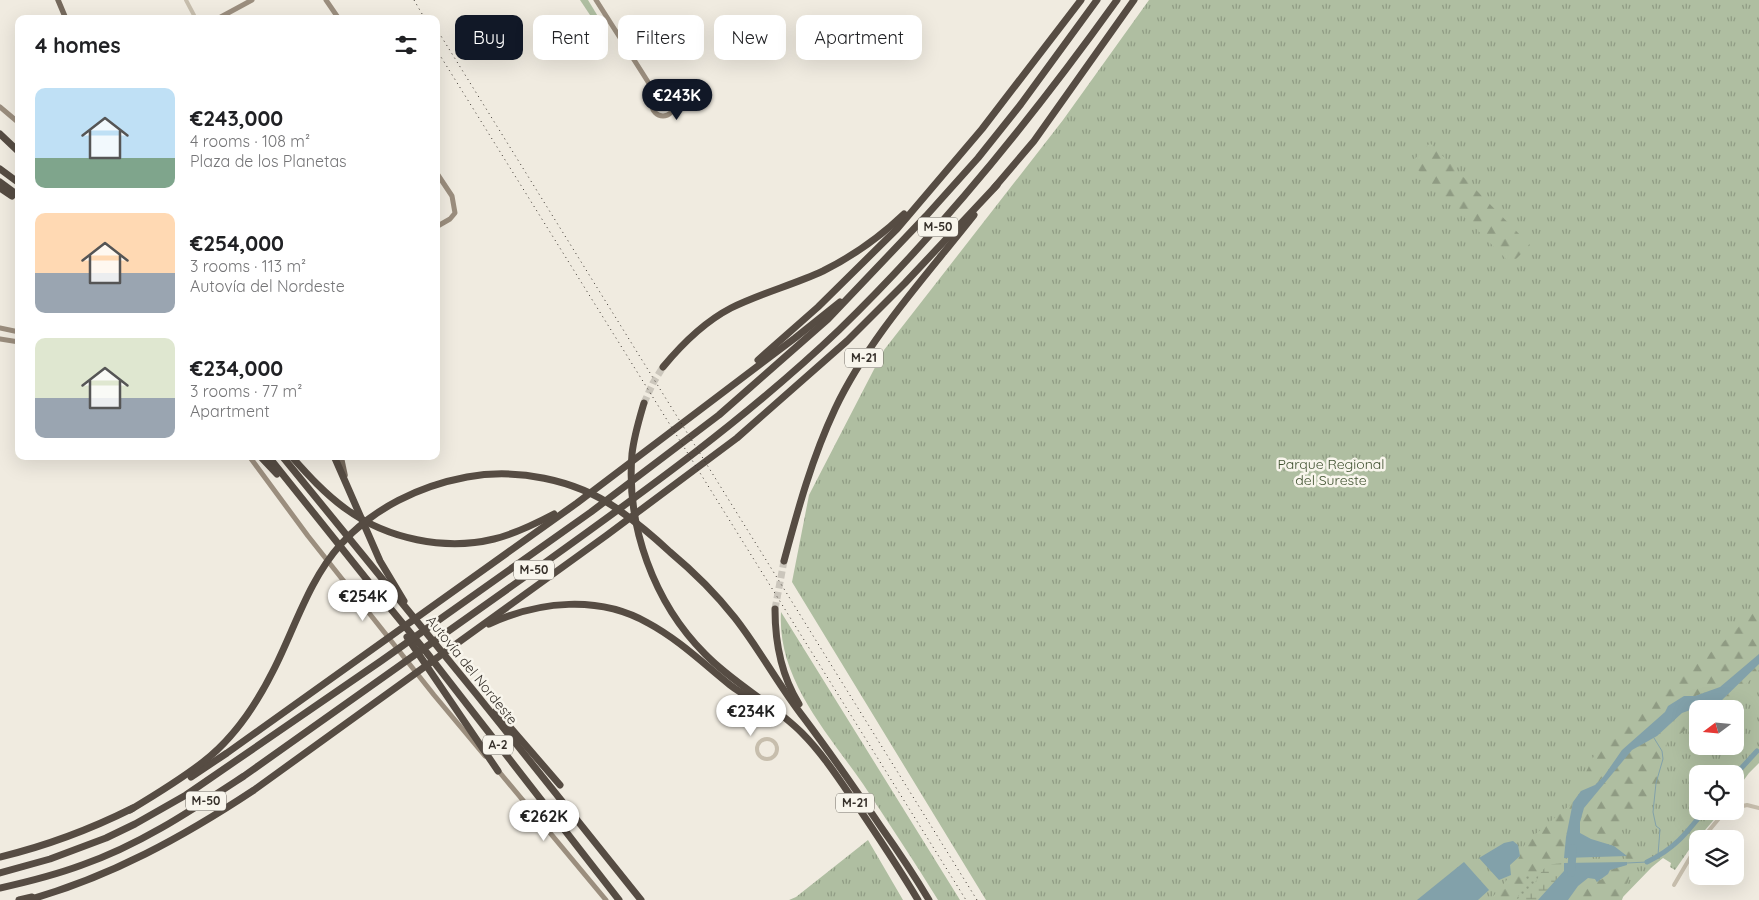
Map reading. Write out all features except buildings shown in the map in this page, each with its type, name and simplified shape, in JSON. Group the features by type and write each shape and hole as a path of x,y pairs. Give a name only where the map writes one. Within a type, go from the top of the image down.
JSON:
{"highway":[{"name":"M-50","path":"0,857 71,835 130,810 180,784 579,501 710,401 818,307 880,247 982,129 1081,0"},
{"name":"M-50","path":"0,873 28,866 106,838 163,809 226,769 591,512 719,414 801,344 849,297 926,216 978,158 1021,104 1097,0"},
{"name":"M-50","path":"0,890 82,865 144,837 195,808 244,776 598,524 728,427 839,330 897,272 944,221 1033,114 1117,0"},
{"name":"M-50","path":"28,900 88,880 151,852 208,821 473,632 737,438 847,341 905,283 997,185 1034,141 1134,0"},
{"path":"0,134 15,148"},
{"path":"0,169 15,180"},
{"path":"0,182 15,193"},
{"name":"M-21","path":"784,560 806,481 839,401 871,347 997,185"},
{"path":"0,188 15,198"},
{"path":"663,367 681,345 706,324 730,308 837,264 875,240 925,195"},
{"path":"710,401 795,338 838,302 849,297"},
{"name":"M-21","path":"644,403 636,426 632,455 632,479 639,536 654,580 676,619 705,654 801,732 826,760 875,831 918,900"},
{"path":"264,460 316,516"},
{"name":"Autovía del Nordeste","path":"271,460 427,653 619,900"},
{"name":"Autovía del Nordeste","path":"285,460 641,900"},
{"path":"295,460 319,486 346,510 372,525 396,535 420,540 442,543 494,540 534,524 579,501"},
{"path":"336,460 380,561 419,625"},
{"name":"M-21","path":"130,810 205,761 246,717 257,702 274,671 317,576 340,545 355,530 402,498 423,488 443,481 482,474 520,475 551,480 580,489 614,506 645,530 700,578 734,616 791,700 822,740"},
{"path":"376,592 498,771"},
{"path":"473,632 503,618 533,608 590,604 610,608 630,614 655,627 698,658 732,687 781,715"},
{"name":"M-21","path":"776,609 777,649 784,673 796,698 929,900"},
{"path":"477,695 488,702 560,786"},
{"path":"19,900 88,880"}],"main road":[{"path":"58,0 64,15"},
{"path":"224,15 252,0"},
{"path":"326,0 336,15"},
{"path":"596,0 657,96"},
{"path":"663,93 672,97 674,107 670,113 662,116 654,110 652,104 657,96 663,93"},
{"path":"0,107 15,120"},
{"path":"440,178 452,196 455,213 440,224"},
{"path":"0,328 15,331"},
{"path":"0,339 15,341"},
{"path":"252,460 308,536 440,702 606,900"},
{"path":"342,460 349,490"}],"street":[{"path":"186,0 194,15"},
{"path":"766,738 772,740 777,744 775,755 770,758 761,756 757,750 758,743 766,738"},
{"path":"1744,806 1759,808"},
{"path":"1709,830 1718,820"},
{"path":"1674,885 1689,856"}],"green space":[{"path":"580,0 588,0 597,15 590,15"},
{"name":"Parque Regional del Sureste","path":"1149,0 1759,0 1759,763 1744,780 1744,765 1689,765 1689,820 1714,820 1705,830 1689,830 1689,850 1675,870 1670,867 1671,863 1663,858 1620,900 986,900 792,582 809,495 884,350 1063,120"},
{"path":"1430,143 1530,245 1511,264 1411,163"},
{"path":"1759,607 1759,654 1720,687 1668,706 1665,712 1622,750 1604,776 1595,785 1581,791 1573,802 1566,837 1564,863 1549,864 1539,873 1526,876 1524,886 1516,900 1490,900 1511,875 1526,842 1569,806 1602,740 1722,643"},
{"path":"781,612 960,900 938,900 863,784 807,704 787,660 782,636"},
{"path":"1759,664 1759,670 1732,700 1723,699"},
{"path":"1689,710 1689,727 1680,734 1667,739 1660,785 1653,801 1645,810 1618,828 1636,847 1622,900 1568,900 1578,886 1588,878 1595,879 1597,882 1605,877 1610,870 1626,865 1627,856 1614,846 1591,839 1580,832 1580,822 1584,808 1632,750 1657,736 1682,713"},
{"path":"868,840 903,900 789,900 796,897"},
{"path":"1564,863 1565,871 1538,900 1523,900 1545,868"},
{"path":"1539,873 1538,878 1523,900 1516,900 1524,886 1526,876"}],"water":[{"path":"1759,654 1759,664 1722,700 1689,700 1689,710 1682,713 1657,736 1632,750 1584,808 1580,822 1580,833 1591,839 1614,846 1627,856 1564,858 1573,802 1581,791 1595,785 1604,776 1622,750 1665,712 1668,706 1684,696 1695,696 1720,687"},
{"path":"1513,841 1518,845 1520,856 1510,865 1511,875 1499,880 1479,858 1504,843"},
{"path":"1464,862 1489,890 1478,900 1417,900"},
{"path":"1627,862 1627,865 1610,870 1608,874 1597,882 1595,879 1588,878 1578,886 1568,900 1538,900 1564,871 1564,863"}],"waterway":[{"path":"1627,863 1647,862 1658,855 1660,829 1656,826 1653,812 1656,783 1663,759 1662,751 1654,738"},
{"path":"1744,765 1757,751"},
{"path":"1647,862 1665,852 1679,840 1697,820"},
{"path":"1571,873 1573,848"}],"tunnel":[{"path":"644,403 663,367"},
{"path":"775,609 784,561"}],"railway":[{"path":"414,0 423,15"},
{"path":"440,34 977,900"},
{"path":"440,55 966,900"}]}
